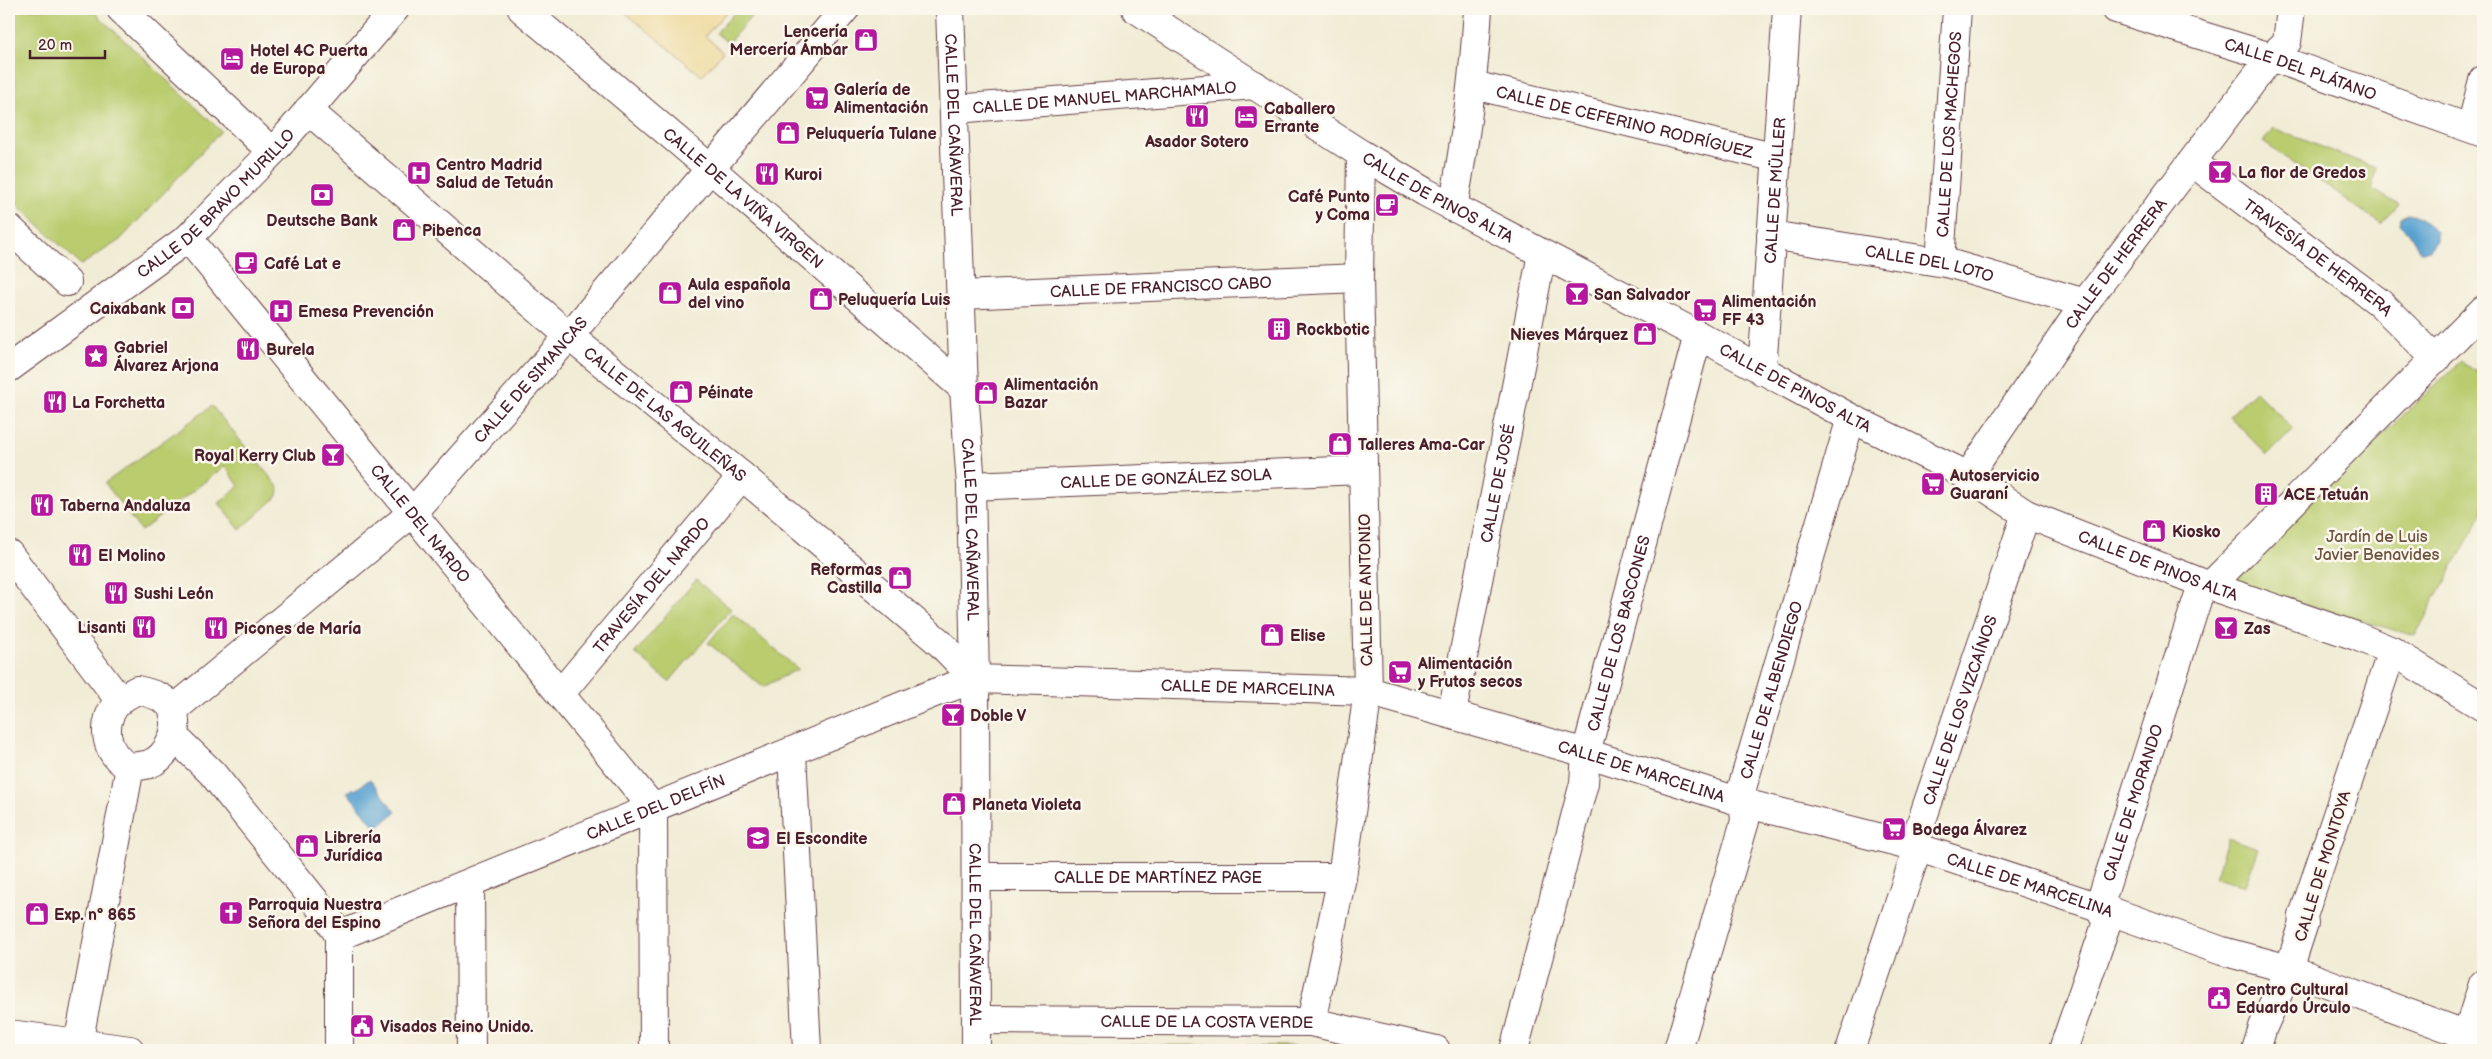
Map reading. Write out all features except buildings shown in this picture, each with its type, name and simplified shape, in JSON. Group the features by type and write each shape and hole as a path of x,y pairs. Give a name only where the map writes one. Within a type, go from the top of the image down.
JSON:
{"street":[{"path":"121,9 272,152"},
{"name":"CALLE DE BRAVO MURILLO","path":"9,368 188,238 272,152 395,9"},
{"name":"CALLE DE LA VIÑA VIRGEN","path":"522,9 712,169 964,388"},
{"name":"CALLE DE SIMANCAS","path":"173,710 412,512 569,336 712,169 845,9"},
{"name":"CALLE DEL CAÑAVERAL","path":"950,9 964,388 971,486 976,878 976,1050"},
{"name":"CALLE DE PINOS ALTA","path":"1136,9 1360,154 1453,208 1698,335 1851,418 1968,476 2026,514 2210,586 2356,636 2392,651 2483,707"},
{"path":"1453,208 1458,188 1473,85 1478,9"},
{"name":"CALLE DE MÜLLER","path":"1762,370 1787,9"},
{"name":"CALLE DE LOS MACHEGOS","path":"1940,262 1957,9"},
{"name":"CALLE DEL PLÁTANO","path":"2116,9 2271,57 2477,131"},
{"name":"CALLE DE HERRERA","path":"1968,476 2085,303 2271,57 2287,42 2291,9"},
{"path":"2477,131 2483,80"},
{"name":"CALLE DE MANUEL MARCHAMALO","path":"955,108 1255,85"},
{"name":"CALLE DE CEFERINO RODRÍGUEZ","path":"1473,85 1777,158"},
{"name":"CALLE DE LAS AGUILEÑAS","path":"308,110 569,336 742,476 940,643 974,679"},
{"name":"CALLE DE ANTONIO","path":"1310,1022 1342,877 1368,691 1359,278 1360,154"},
{"name":"TRAVESÍA DE HERRERA","path":"2192,162 2380,302 2436,359"},
{"path":"9,228 67,282"},
{"name":"CALLE DEL LOTO","path":"1771,235 1940,262 2085,303"},
{"name":"CALLE DEL NARDO","path":"188,238 653,808"},
{"name":"CALLE DE JOSÉ","path":"1452,714 1542,254"},
{"name":"CALLE DE FRANCISCO CABO","path":"962,295 1341,277 1359,278"},
{"name":"CALLE DE MORANDO","path":"2099,907 2200,591 2210,586 2483,310"},
{"name":"CALLE DE LOS BASCONES","path":"1514,1050 1584,783 1586,753 1698,335"},
{"name":"CALLE DE ALBENDIEGO","path":"1678,1050 1745,821 1742,788 1851,418"},
{"name":"CALLE DE GONZÁLEZ SOLA","path":"971,486 1362,470"},
{"name":"TRAVESÍA DEL NARDO","path":"560,694 742,476"},
{"name":"CALLE DE LOS VIZCAÍNOS","path":"1850,1050 1914,859 1913,846 2026,514"},
{"path":"9,554 120,701"},
{"name":"CALLE DE MONTOYA","path":"2256,1050 2263,1027 2289,969 2304,924 2303,916 2392,651"},
{"name":"CALLE DE MARCELINA","path":"974,679 1368,691 1586,753 1744,803 1913,846 2099,907 2222,951 2289,969 2471,1042"},
{"name":"CALLE DEL DELFÍN","path":"339,936 792,753 934,693 974,679"},
{"path":"137,690 153,693 166,701 173,710 173,738 163,754 150,764 130,767 114,757 107,738 109,720 120,701 137,690"},
{"path":"173,738 181,743 220,782 328,917 339,936 339,1050"},
{"path":"792,753 807,1050"},
{"path":"78,1047 130,767"},
{"path":"653,808 654,1050"},
{"name":"CALLE DE MARTÍNEZ PAGE","path":"976,878 1342,877"},
{"path":"470,883 471,1050"},
{"path":"2062,1050 2107,922 2099,907"},
{"path":"2471,1042 2483,984"},
{"name":"CALLE DE LA COSTA VERDE","path":"976,1020 1310,1022 1436,1050"},
{"path":"9,1034 78,1047 130,1050"}],"green space":[{"path":"9,9 91,9 221,131 120,240 81,265 9,197"},
{"path":"738,9 758,9 728,43 716,33"},
{"path":"2273,128 2376,168 2372,189 2399,205 2381,224 2263,142"},
{"name":"Jardín de Luis Javier Benavides","path":"2461,361 2483,377 2483,512 2415,636 2232,584 2229,578"},
{"path":"2255,391 2293,429 2267,455 2229,416"},
{"path":"212,406 279,488 278,496 240,530 219,503 239,486 225,466 141,531 105,483"},
{"path":"696,580 731,609 669,682 635,653"},
{"path":"733,614 798,669 763,687 708,643"},
{"path":"2228,838 2258,848 2245,886 2215,878"},
{"path":"1120,1045 1295,1046 1315,1050 1120,1050"},
{"path":"1105,1046 1106,1050 1062,1050 1062,1047"}],"sand":[{"path":"621,9 729,9 705,36 723,52 702,76"}],"water":[{"path":"2409,213 2436,231 2436,242 2430,250 2420,251 2409,233 2400,224 2401,218"},
{"path":"370,779 396,812 376,828 347,792 353,788 355,790"}],"place":[{"name":"Lencería Mercería Ámbar","path":"866,40"},
{"name":"Hotel 4C Puerta de Europa","path":"232,59"},
{"name":"Galería de Alimentación","path":"817,98"},
{"name":"Asador Sotero","path":"1197,116"},
{"name":"Caballero Errante","path":"1246,117"},
{"name":"Peluquería Tulane","path":"788,133"},
{"name":"La flor de Gredos","path":"2220,172"},
{"name":"Centro Madrid Salud de Tetuán","path":"419,173"},
{"name":"Kuroi","path":"767,174"},
{"name":"Deutsche Bank","path":"322,195"},
{"name":"Café Punto y Coma","path":"1387,205"},
{"name":"Pibenca","path":"404,230"},
{"name":"Café Lat e","path":"246,263"},
{"name":"Aula española del vino","path":"670,293"},
{"name":"San Salvador","path":"1577,294"},
{"name":"Peluquería Luis","path":"821,299"},
{"name":"Caixabank","path":"183,308"},
{"name":"Alimentación FF 43","path":"1705,310"},
{"name":"Emesa Prevención","path":"281,311"},
{"name":"Rockbotic","path":"1279,329"},
{"name":"Nieves Márquez","path":"1645,334"},
{"name":"Burela","path":"248,349"},
{"name":"Gabriel Álvarez Arjona","path":"96,356"},
{"name":"Péinate","path":"681,392"},
{"name":"Alimentación Bazar","path":"986,393"},
{"name":"La Forchetta","path":"55,402"},
{"name":"Talleres Ama-Car","path":"1340,444"},
{"name":"Royal Kerry Club","path":"333,455"},
{"name":"Autoservicio Guaraní","path":"1933,484"},
{"name":"ACE Tetuán","path":"2266,494"},
{"name":"Taberna Andaluza","path":"42,505"},
{"name":"Kiosko","path":"2154,531"},
{"name":"El Molino","path":"80,555"},
{"name":"Reformas Castilla","path":"900,578"},
{"name":"Sushi León","path":"116,593"},
{"name":"Lisanti","path":"144,627"},
{"name":"Picones de María","path":"216,628"},
{"name":"Zas","path":"2226,628"},
{"name":"Elise","path":"1272,635"},
{"name":"Alimentación y Frutos secos","path":"1400,672"},
{"name":"Doble V","path":"953,715"},
{"name":"Planeta Violeta","path":"954,804"},
{"name":"Bodega Álvarez","path":"1894,829"},
{"name":"El Escondite","path":"758,838"},
{"name":"Librería Jurídica","path":"307,846"},
{"name":"Parroquia Nuestra Señora del Espino","path":"231,913"},
{"name":"Exp. nº 865","path":"37,914"},
{"name":"Centro Cultural Eduardo Úrculo","path":"2219,998"},
{"name":"Visados Reino Unido.","path":"362,1026"}]}
